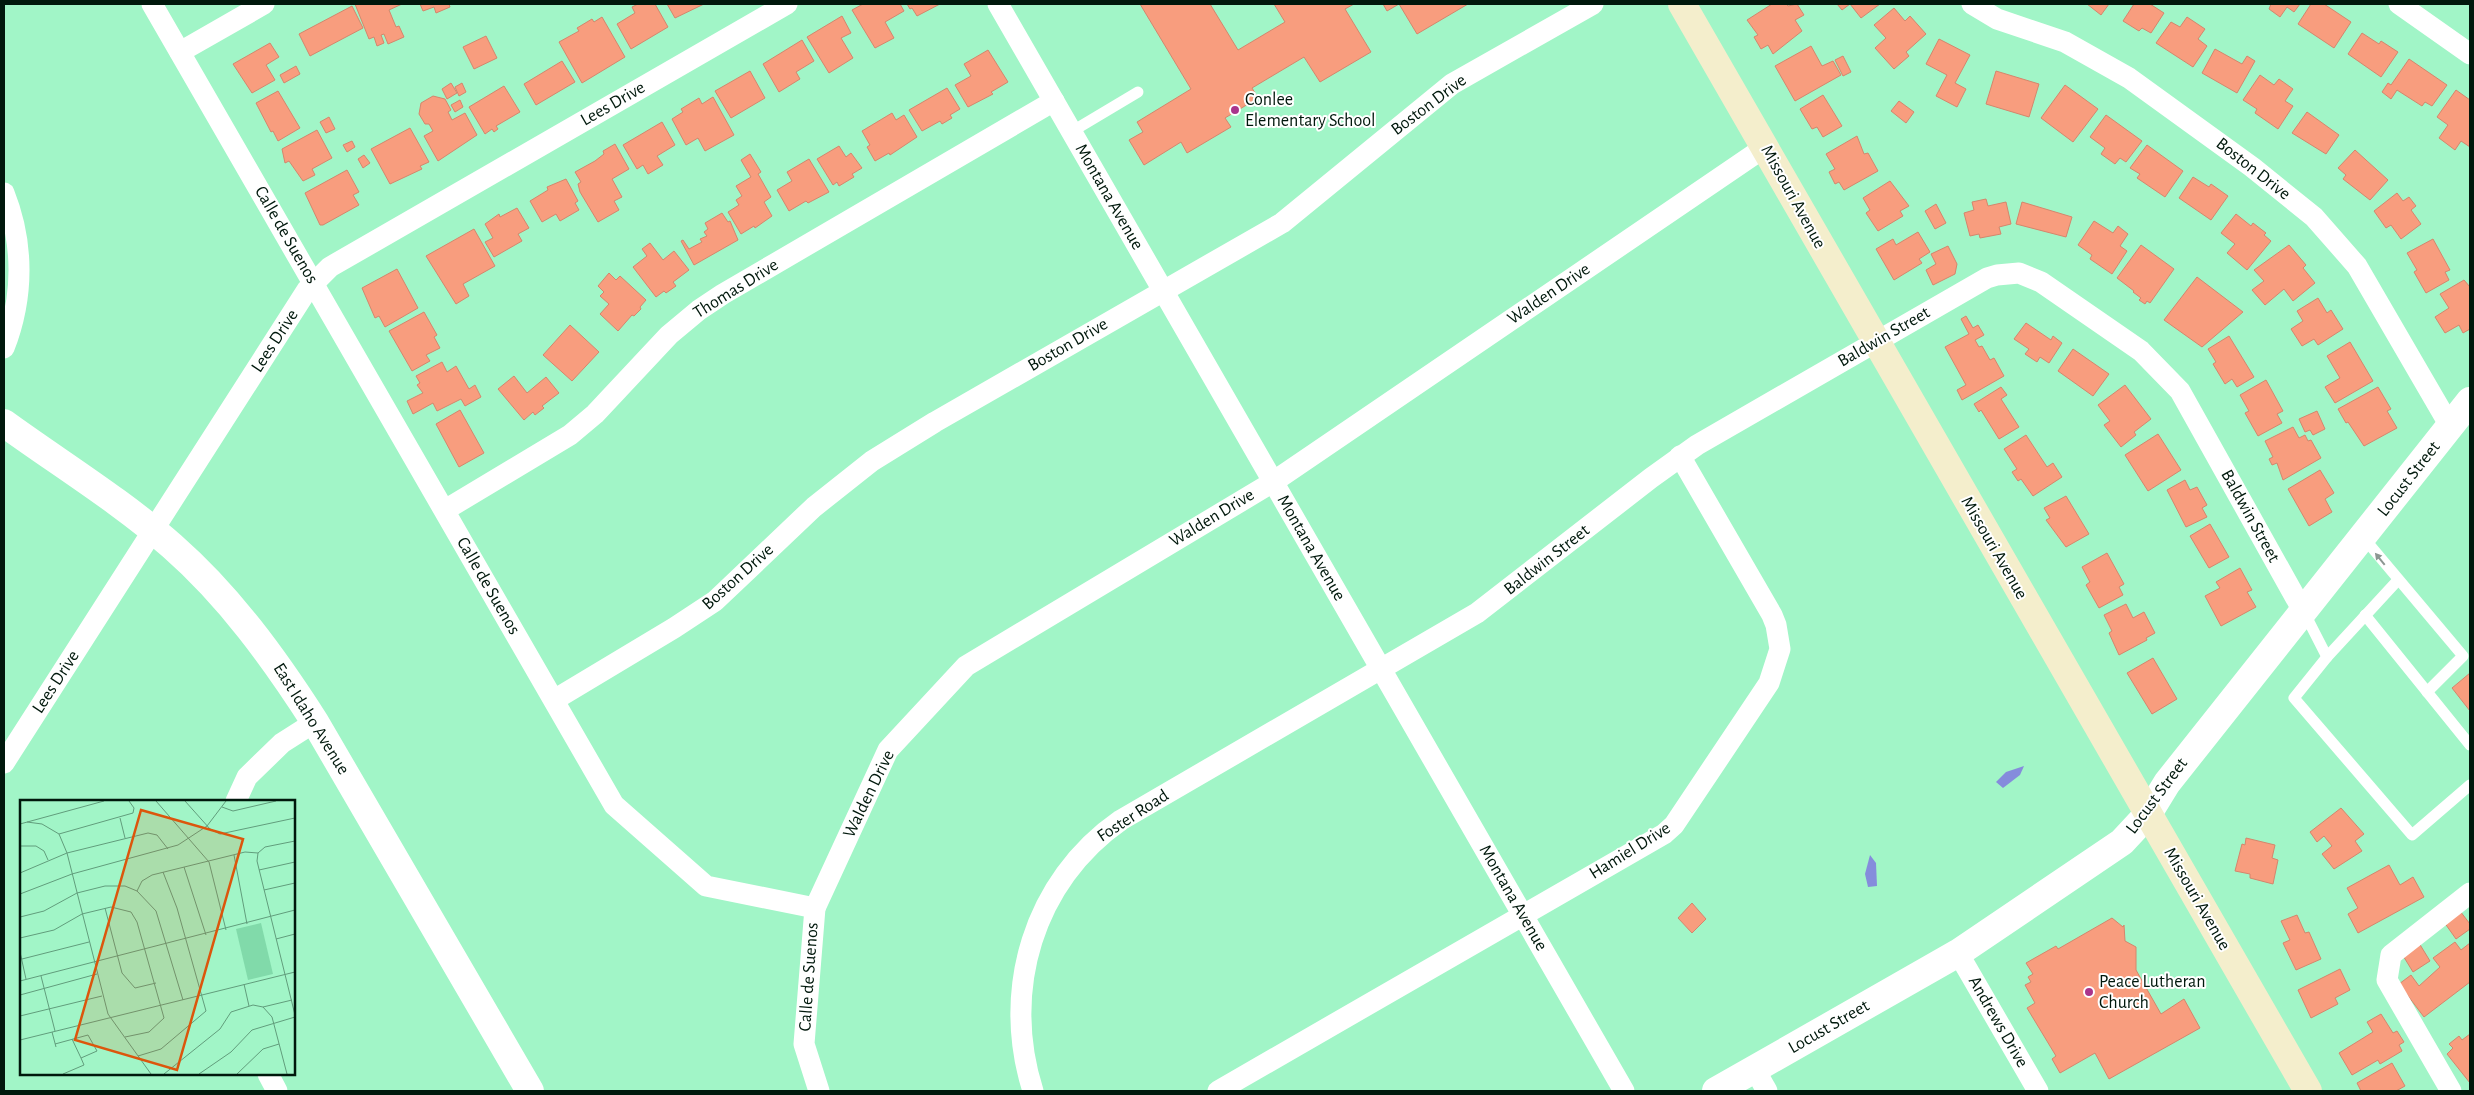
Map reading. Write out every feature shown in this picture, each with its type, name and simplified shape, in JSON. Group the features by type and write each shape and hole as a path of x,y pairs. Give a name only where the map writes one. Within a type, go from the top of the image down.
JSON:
{"main road":[{"name":"Missouri Avenue","path":"1682,4 2308,1091"}],"street":[{"name":"Calle de Suenos","path":"152,4 614,805 706,886 815,908 804,1044 819,1091"},
{"path":"180,52 264,4"},
{"name":"Lees Drive","path":"4,763 313,282 330,267 787,4"},
{"name":"Montana Avenue","path":"998,4 1624,1091"},
{"name":"Boston Drive","path":"554,700 674,628 715,601 814,507 872,461 944,417 1282,223 1452,84 1593,4"},
{"name":"Boston Drive","path":"1972,4 1997,19 2065,42 2129,78 2252,167 2314,217 2357,266 2450,426"},
{"path":"2398,4 2470,54"},
{"name":"Thomas Drive","path":"445,510 570,435 595,414 669,335 698,310 1054,102"},
{"name":"Walden Drive","path":"815,908 888,750 966,666 1273,482 1765,147"},
{"path":"4,193 12,214 20,276 16,306 4,348"},
{"name":"Baldwin Street","path":"1381,670 1492,603 1680,456 1713,435 1875,341 1997,275 2019,273 2046,286 2141,352 2180,391 2303,611"},
{"name":"Locust Street","path":"1716,1091 1761,1081 1958,953 2122,842 2148,814 2166,783 2470,401"},
{"name":"East Idaho Avenue","path":"4,424 154,530 204,577 248,627 284,674 315,722 530,1091"},
{"name":"Hamiel Drive","path":"1218,1091 1664,834 1674,825 1769,682 1780,649 1772,615 1680,456"},
{"name":"Foster Road","path":"1033,1091 1021,1036 1022,979 1036,926 1050,897 1068,871 1098,837 1121,820 1381,670"},
{"path":"236,800 246,777 282,743 315,722"},
{"path":"2451,1091 2387,980 2391,955 2470,893"},
{"name":"Andrews Drive","path":"1958,953 2038,1091"},
{"path":"269,1075 277,1091"}],"lane":[{"path":"1071,132 1138,92"},
{"path":"2363,537 2464,656 2427,692"},
{"path":"2398,580 2327,657 2294,698 2412,835 2470,785"},
{"path":"2303,611 2327,657"},
{"path":"2365,615 2470,745"}],"water":[{"path":"2024,766 2020,775 2003,788 1996,782 2006,772"},
{"path":"1870,855 1876,863 1877,886 1868,887 1865,874"}],"building":[{"path":"355,4 402,4 389,10 396,27 399,26 404,37 388,44 384,34 381,35 384,43 377,46 374,37 369,39"},
{"path":"420,4 449,4 450,7 436,13 434,7 423,11"},
{"path":"638,4 655,4 668,27 631,49 617,24 635,13 632,7"},
{"path":"667,4 704,4 675,18"},
{"path":"863,4 900,4 904,11 885,22 894,38 875,48 852,10"},
{"path":"907,4 940,4 917,16"},
{"path":"1140,4 1210,4 1238,50 1285,22 1274,4 1354,4 1345,9 1371,52 1320,82 1304,57 1252,88 1258,98 1225,118 1231,127 1187,153 1181,142 1144,165 1129,140 1143,132 1137,122 1191,89"},
{"path":"1383,4 1399,4 1387,11"},
{"path":"1399,4 1468,4 1417,34"},
{"path":"1772,4 1786,4 1788,6 1797,4 1804,15 1795,20 1802,31 1773,54 1768,45 1761,49 1754,37 1758,35 1747,20"},
{"path":"1837,4 1850,4 1842,10"},
{"path":"1850,4 1880,4 1861,18"},
{"path":"2087,4 2109,4 2101,15"},
{"path":"2134,4 2150,4 2164,13 2151,33 2142,28 2139,31 2123,21"},
{"path":"2271,4 2300,4 2294,12 2287,7 2280,17 2269,9"},
{"path":"2311,4 2324,4 2351,22 2334,48 2298,24"},
{"path":"352,6 363,28 310,56 299,34"},
{"path":"1894,8 1905,21 1910,16 1926,34 1906,52 1909,56 1894,69 1875,48 1886,38 1874,25"},
{"path":"842,16 851,33 841,38 853,58 829,73 807,37"},
{"path":"602,17 625,57 582,83 559,42 579,31 577,28 592,19 594,22"},
{"path":"2187,17 2205,29 2198,39 2207,46 2193,67 2156,43 2171,22 2180,27"},
{"path":"2362,33 2379,44 2381,41 2398,52 2381,77 2348,54"},
{"path":"486,36 497,58 474,69 463,47"},
{"path":"1939,39 1970,55 1955,83 1966,89 1957,107 1936,96 1947,75 1926,64"},
{"path":"802,40 814,61 796,72 800,79 779,92 763,64"},
{"path":"270,43 279,57 266,65 275,80 252,93 233,64"},
{"path":"1811,46 1822,66 1833,61 1841,75 1795,101 1775,66"},
{"path":"2215,49 2242,64 2247,56 2255,61 2237,93 2202,73"},
{"path":"988,50 1008,82 991,92 993,94 968,107 955,85 971,76 964,64"},
{"path":"1843,56 1851,72 1843,76 1835,60"},
{"path":"2409,59 2447,85 2432,106 2425,102 2422,106 2397,90 2391,99 2382,92 2388,83 2391,85"},
{"path":"562,61 575,82 536,105 524,84"},
{"path":"296,66 300,74 284,83 280,75"},
{"path":"750,71 765,98 731,118 715,91"},
{"path":"1996,71 2039,84 2029,117 1986,104"},
{"path":"2260,75 2274,85 2279,79 2293,89 2285,101 2293,106 2278,129 2255,113 2257,109 2243,100"},
{"path":"451,83 457,93 447,99 442,89"},
{"path":"462,83 466,92 459,96 455,87"},
{"path":"2065,85 2098,109 2073,142 2041,118"},
{"path":"504,86 520,112 496,126 498,129 494,132 492,129 485,134 469,107"},
{"path":"947,88 960,109 950,115 952,118 942,124 940,121 922,131 909,110"},
{"path":"2456,90 2470,100 2470,147 2461,141 2455,150 2439,138 2448,125 2437,117"},
{"path":"278,91 300,128 278,141 273,131 271,132 256,103"},
{"path":"1823,95 1842,126 1823,137 1817,127 1812,129 1800,109"},
{"path":"433,96 445,99 451,110 448,112 452,120 465,113 477,135 438,161 424,136 433,131 429,124 425,124 419,114 421,103"},
{"path":"713,97 734,135 705,151 698,138 686,145 672,119 683,112 681,109 699,98 702,104"},
{"path":"460,100 463,107 455,112 451,105"},
{"path":"1899,101 1914,112 1906,123 1891,111"},
{"path":"2307,112 2339,135 2326,154 2292,133"},
{"path":"892,113 896,120 904,115 917,137 890,155 889,153 875,161 867,147 870,145 862,131"},
{"path":"2106,115 2142,141 2126,162 2120,158 2115,164 2101,154 2105,148 2090,137"},
{"path":"329,117 335,129 326,133 320,122"},
{"path":"662,122 675,145 657,156 663,165 648,174 643,165 637,169 623,145"},
{"path":"410,128 429,162 420,166 422,169 390,184 371,149"},
{"path":"317,130 332,158 312,169 315,175 303,181 289,161 285,163 282,149"},
{"path":"1857,136 1864,154 1868,153 1878,171 1844,190 1839,182 1835,184 1829,172 1835,169 1826,154"},
{"path":"352,141 355,147 347,152 343,145"},
{"path":"615,144 629,169 612,179 622,197 614,201 619,210 598,222 580,192 578,184 581,182 575,172 595,161 604,154 603,151"},
{"path":"2147,145 2183,171 2165,197 2137,178 2140,174 2130,168"},
{"path":"839,146 846,157 851,153 862,168 852,174 854,177 839,186 837,182 833,185 817,159"},
{"path":"2355,150 2388,180 2370,200 2343,179 2346,175 2338,168"},
{"path":"750,154 761,172 758,174 771,197 764,202 772,216 755,228 754,226 741,234 728,212 739,205 736,200 742,196 736,186 751,177 741,160"},
{"path":"364,155 370,163 363,168 358,159"},
{"path":"809,159 829,192 808,203 806,201 789,211 777,190 792,181 787,172"},
{"path":"347,170 359,192 353,195 359,205 320,225 305,193"},
{"path":"2193,177 2209,187 2211,184 2228,196 2211,220 2179,198"},
{"path":"566,179 578,201 575,203 579,210 560,221 556,214 542,222 530,201 548,190 547,187"},
{"path":"1890,181 1909,206 1900,211 1903,216 1878,231 1866,213 1870,210 1863,198"},
{"path":"2397,193 2403,201 2409,197 2416,206 2411,210 2421,224 2401,239 2391,225 2386,228 2374,211"},
{"path":"1986,199 1988,206 2006,202 2011,224 1999,227 2001,234 1980,238 1979,234 1970,236 1964,213 1974,210 1972,202"},
{"path":"2022,202 2072,217 2066,237 2016,224"},
{"path":"1936,204 1946,223 1935,229 1925,211"},
{"path":"517,208 529,228 518,234 522,241 494,257 485,242 493,238 485,224 499,214 500,217"},
{"path":"722,213 728,222 730,221 738,240 694,265 681,241 683,240 689,249 702,242 700,239 707,236 704,232 708,229 705,223"},
{"path":"2236,214 2251,226 2253,223 2266,233 2264,235 2271,241 2247,270 2227,253 2235,244 2221,233"},
{"path":"2094,221 2113,233 2118,226 2128,234 2120,246 2127,251 2112,274 2090,259 2092,255 2078,245"},
{"path":"474,229 495,266 463,284 469,296 456,304 426,256"},
{"path":"1918,232 1930,252 1919,259 1922,263 1894,280 1876,249 1893,239 1896,245"},
{"path":"2433,239 2450,270 2445,272 2449,280 2426,293 2414,272 2417,270 2407,253"},
{"path":"650,243 663,260 674,251 689,270 673,282 676,286 656,297 633,267 647,256 642,249"},
{"path":"2141,245 2174,269 2150,303 2147,301 2145,304 2139,300 2141,298 2134,291 2117,278"},
{"path":"2289,245 2306,265 2303,268 2315,283 2293,301 2284,289 2265,305 2252,290 2264,281 2254,270"},
{"path":"1948,246 1957,264 1955,274 1933,285 1926,270 1936,264 1931,254"},
{"path":"397,269 418,308 385,327 379,316 375,318 362,288"},
{"path":"609,273 616,280 620,276 646,300 640,307 641,309 634,316 632,315 618,331 600,314 609,304 600,296 604,292 598,286"},
{"path":"2197,277 2243,312 2202,347 2164,320"},
{"path":"2464,280 2470,287 2470,329 2463,333 2459,325 2445,333 2435,317 2449,308 2440,294"},
{"path":"2318,298 2327,313 2331,310 2343,329 2318,345 2314,339 2302,346 2291,329 2303,321 2297,311"},
{"path":"424,312 437,335 434,337 440,348 426,355 430,361 412,371 389,331"},
{"path":"1966,316 1973,328 1978,325 1984,335 1975,340 1979,347 1982,346 1990,360 1994,358 2004,376 1962,400 1957,390 1966,385 1945,347 1969,334 1961,319"},
{"path":"2026,323 2051,340 2053,336 2062,343 2049,363 2040,357 2037,362 2025,354 2029,349 2014,339"},
{"path":"570,325 599,352 572,381 543,355"},
{"path":"2229,336 2254,377 2237,387 2232,379 2225,384 2213,364 2216,362 2208,349"},
{"path":"2350,342 2373,381 2335,403 2325,387 2340,378 2327,356"},
{"path":"2073,349 2109,374 2093,396 2058,371"},
{"path":"442,362 447,372 456,366 469,389 475,385 481,397 465,406 461,399 437,411 433,403 413,414 407,401 423,393 417,385 420,383 416,376"},
{"path":"514,376 527,393 546,377 559,393 542,406 544,408 535,415 533,412 524,420 498,389"},
{"path":"2266,380 2283,411 2277,414 2282,423 2258,436 2245,413 2249,411 2240,395"},
{"path":"2125,385 2151,419 2134,432 2136,435 2121,447 2104,425 2110,421 2098,405"},
{"path":"2001,387 2007,395 2001,399 2019,427 1999,439 1981,410 1979,412 1974,404"},
{"path":"2378,387 2391,409 2387,411 2397,428 2364,446 2348,422 2346,423 2338,409"},
{"path":"460,410 484,453 459,467 436,424"},
{"path":"2317,411 2325,429 2313,435 2310,430 2305,432 2299,419"},
{"path":"2293,427 2299,438 2305,435 2308,441 2311,440 2321,458 2283,480 2277,463 2272,465 2269,459 2273,457 2265,441"},
{"path":"2158,434 2181,470 2148,491 2125,455"},
{"path":"2026,435 2047,467 2053,463 2062,477 2033,496 2021,479 2018,481 2012,472 2017,469 2004,449"},
{"path":"2320,470 2334,493 2325,499 2332,512 2309,526 2288,489"},
{"path":"2185,480 2190,490 2197,487 2207,505 2202,508 2207,517 2186,527 2167,490"},
{"path":"2066,496 2089,534 2066,547 2046,520 2050,518 2044,508"},
{"path":"2210,524 2229,557 2209,568 2190,536"},
{"path":"2107,553 2124,584 2119,587 2123,595 2099,608 2086,585 2090,582 2082,567"},
{"path":"2240,568 2252,590 2247,592 2256,607 2221,626 2205,596 2220,588 2216,582"},
{"path":"2126,604 2133,618 2144,612 2155,633 2146,638 2147,640 2119,655 2109,633 2112,631 2104,615"},
{"path":"2153,658 2177,699 2152,714 2127,673"},
{"path":"2470,673 2470,711 2452,688"},
{"path":"2341,808 2364,834 2355,841 2362,851 2334,869 2322,854 2332,846 2324,836 2317,842 2310,832"},
{"path":"2246,838 2275,845 2272,858 2278,860 2273,884 2250,878 2250,874 2235,871 2242,844 2245,845"},
{"path":"2389,865 2400,885 2413,877 2424,897 2358,933 2348,914 2358,908 2347,888"},
{"path":"1692,903 1706,919 1692,933 1678,918"},
{"path":"2460,911 2470,924 2470,929 2456,939 2444,922"},
{"path":"2297,915 2305,933 2309,932 2321,959 2296,970 2283,943 2290,940 2281,921"},
{"name":"Peace Lutheran Church","path":"2112,918 2123,927 2124,925 2125,941 2136,947 2136,970 2161,1014 2184,999 2200,1028 2109,1079 2095,1053 2060,1073 2052,1059 2056,1056 2027,1008 2035,1003 2025,985 2031,982 2028,977 2033,974 2026,963 2056,946 2058,949"},
{"path":"2455,942 2461,950 2470,943 2470,982 2424,1017 2399,984 2411,975 2419,986 2440,967 2433,958"},
{"path":"2419,943 2430,961 2413,972 2402,954"},
{"path":"2340,969 2350,990 2335,998 2338,1004 2311,1018 2298,990"},
{"path":"2381,1014 2393,1033 2397,1031 2404,1042 2399,1045 2402,1051 2380,1064 2378,1060 2352,1075 2339,1053 2373,1032 2367,1022"},
{"path":"2470,1034 2470,1083 2447,1054 2453,1048 2449,1044 2459,1036 2462,1040"},
{"path":"2392,1063 2405,1086 2396,1091 2361,1091 2357,1083"}],"place":[{"name":"Conlee Elementary School","path":"1235,110"},
{"name":"Peace Lutheran Church","path":"2089,992"}]}
